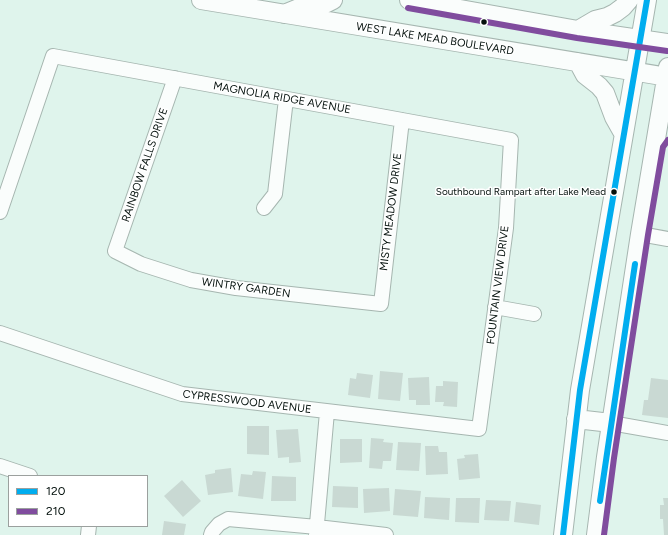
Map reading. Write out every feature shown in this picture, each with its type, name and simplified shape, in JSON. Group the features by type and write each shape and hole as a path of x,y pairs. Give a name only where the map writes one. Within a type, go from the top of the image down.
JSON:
{"main road":[{"name":"WEST LAKE MEAD BOULEVARD","path":"201,0 634,72 668,74"},
{"path":"284,14 311,3 325,4 333,0"},
{"path":"409,0 578,30 668,43"},
{"path":"578,30 595,20 615,13 629,0"},
{"path":"563,535 580,390 647,0"},
{"path":"578,62 585,75 605,93 614,117 623,133"},
{"path":"596,535 611,423 640,234 668,74"},
{"path":"655,144 668,126"},
{"path":"576,419 611,423"}],"street":[{"name":"MAGNOLIA RIDGE AVENUE","path":"1,207 53,56 511,140"},
{"name":"RAINBOW FALLS DRIVE","path":"115,251 175,78"},
{"path":"264,208 275,194 286,99"},
{"name":"MISTY MEADOW DRIVE","path":"381,304 402,120"},
{"name":"FOUNTAIN VIEW DRIVE","path":"479,429 506,228 511,140"},
{"path":"640,234 668,240"},
{"name":"WINTRY GARDEN","path":"115,251 141,264 191,280 236,288 381,304"},
{"path":"495,307 534,314"},
{"name":"CYPRESSWOOD AVENUE","path":"0,333 182,394 479,429"},
{"path":"316,531 327,412"},
{"path":"611,423 668,433"},
{"path":"0,466 27,475"},
{"path":"215,530 228,519 316,531 386,535"}],"building":[{"path":"380,371 403,373 400,401 378,399"},
{"path":"357,373 373,375 370,398 348,395 350,378 356,379"},
{"path":"429,377 430,405 416,405 416,400 409,400 408,378"},
{"path":"651,378 668,380 668,418 642,415 644,400 648,400"},
{"path":"443,381 458,382 457,407 443,406 444,402 435,402 436,386 443,386"},
{"path":"247,426 269,426 269,455 247,454"},
{"path":"298,429 301,462 289,463 289,457 278,458 276,430"},
{"path":"371,438 384,439 383,442 393,443 391,461 383,461 382,469 369,468"},
{"path":"340,439 362,439 362,462 340,463"},
{"path":"398,442 421,443 419,471 396,470"},
{"path":"425,446 438,446 439,452 447,452 448,474 426,475"},
{"path":"478,454 480,478 459,480 457,459 465,458 464,455"},
{"path":"231,468 233,492 208,495 205,475 215,473 215,470"},
{"path":"253,471 266,472 263,499 238,496 241,474 252,475"},
{"path":"272,476 296,477 296,501 271,501"},
{"path":"182,480 201,501 183,517 164,496"},
{"path":"333,486 358,487 358,508 332,507"},
{"path":"389,488 390,511 364,513 363,489"},
{"path":"395,489 421,491 418,517 393,515"},
{"path":"425,497 450,498 449,520 424,518"},
{"path":"456,498 480,498 479,523 455,522"},
{"path":"663,498 668,498 668,535 664,535 663,519 660,519 660,505 664,505"},
{"path":"486,500 511,501 509,521 484,520"},
{"path":"516,502 541,505 539,525 514,522"},
{"path":"164,521 186,524 184,535 162,535"}],"transit line":[{"name":"120","path":"563,535 580,390 647,0"},
{"name":"210","path":"408,8 577,38 667,51"},
{"name":"210","path":"604,535 614,458 648,235 663,147 668,140"},
{"name":"120","path":"600,501 635,264"}],"place":[{"name":"Southbound Rampart after Lake Mead","path":"614,192"}]}
